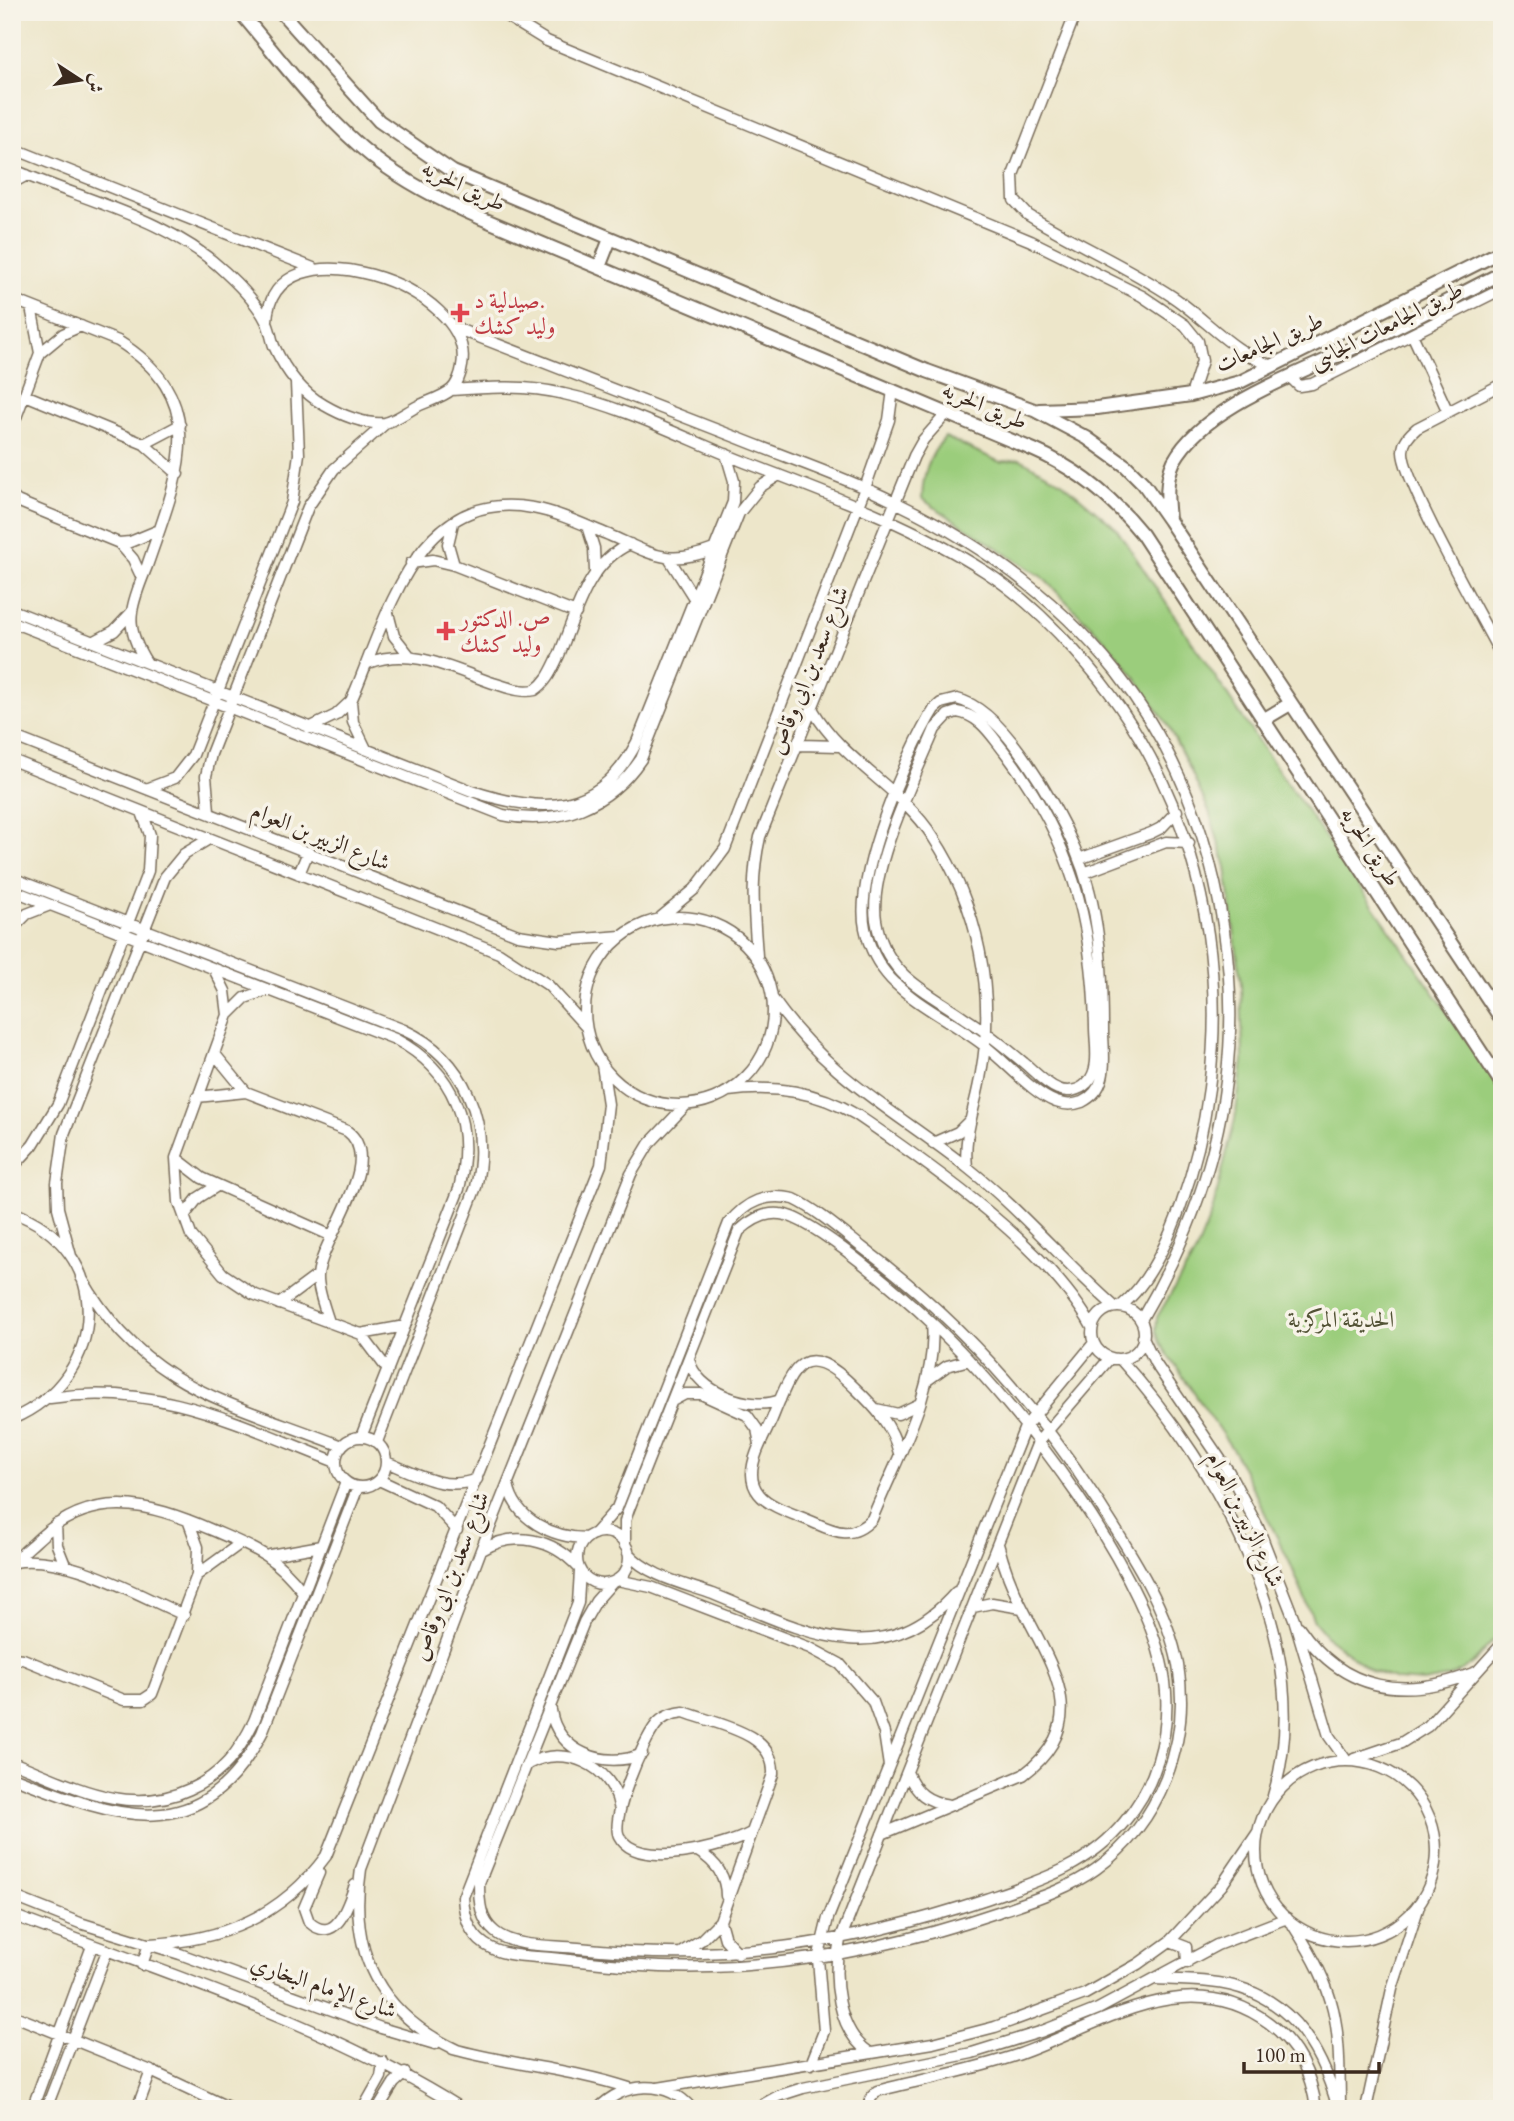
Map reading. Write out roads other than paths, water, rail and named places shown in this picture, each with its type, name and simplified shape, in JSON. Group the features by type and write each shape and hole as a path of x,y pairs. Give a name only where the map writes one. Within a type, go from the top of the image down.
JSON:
{"main road":[{"name":"طريق الحريه","path":"240,12 345,131 401,177 452,205 948,412 1065,465 1119,508 1142,534 1502,1084"},
{"name":"طريق الحريه","path":"281,12 379,121 428,157 485,187 927,371 1034,410 1087,438 1126,466 1143,483 1169,520 1290,704 1497,1007 1502,1020"},
{"path":"599,267 610,239"},
{"name":"طريق الجامعات","path":"1034,410 1097,408 1191,395 1240,382 1502,251"},
{"name":"طريق الجامعات","path":"1169,520 1169,476 1182,450 1216,419 1290,377 1502,273"},
{"path":"1406,321 1412,334"},
{"path":"1278,363 1290,377"},
{"path":"1263,720 1290,704"}],"street":[{"path":"500,12 547,41 1031,241 1142,296 1185,325 1198,341 1202,361 1191,395"},
{"path":"1076,12 1017,163 1011,188 1014,200 1028,215 1150,282 1205,320 1248,356 1278,363"},
{"path":"12,148 316,270"},
{"path":"12,169 143,220 180,239 227,274 267,321 278,354 296,383 334,411 365,421 386,423"},
{"path":"12,183 27,175"},
{"path":"267,321 271,299 284,281 294,275 316,270 373,274 391,281 423,300 453,327 894,501 999,561 1045,598 1079,631 1127,685 1150,718 1181,775 1200,827 1218,899 1227,951 1231,1004 1227,1079 1216,1143 1198,1205 1172,1264 1140,1320"},
{"path":"1142,296 1150,282"},
{"name":"طريق الجامعات الجانبى","path":"1290,377 1299,386 1308,386 1502,289"},
{"path":"12,299 118,341 147,362 168,391 180,425 178,474 131,613 114,631 93,642"},
{"path":"31,307 40,354"},
{"path":"12,428 40,354 55,340 81,326"},
{"path":"451,390 460,375 463,358 460,341 453,327"},
{"path":"1412,334 1448,412"},
{"path":"149,788 163,785 186,768 292,502 299,454 296,383"},
{"path":"1502,384 1409,434 1403,451 1404,460 1421,501 1502,657"},
{"path":"209,811 205,788 208,765 308,507 350,452 386,423 451,390 518,388 562,393 888,518 986,572 1053,626 1092,669 1126,715 1155,764 1177,811 1189,843 1206,918 1213,972 1213,1054 1206,1111 1193,1170 1172,1226 1138,1290 1117,1307 1100,1313 1092,1327"},
{"name":"شارع سعد بن ابى وقاص","path":"661,918 695,889 725,849 865,488 888,419 893,390"},
{"path":"24,395 144,444 178,474"},
{"name":"شارع سعد بن ابى وقاص","path":"757,957 751,900 754,862 760,837 800,745 894,501 923,440 948,412"},
{"path":"144,444 180,425"},
{"path":"12,622 490,810 517,817 546,818 574,813 612,792 633,771 651,739 684,639 694,598 734,491 733,471 726,454"},
{"path":"12,610 309,728 508,803 538,807 568,803 605,784 631,754 739,513 760,487 779,475"},
{"path":"12,496 18,501 119,542 133,559 142,579"},
{"path":"309,728 327,720 351,701 411,563 429,540 453,523 482,510 514,506 546,511 670,560 714,549"},
{"path":"453,523 448,544 454,565"},
{"path":"587,526 594,548 594,571"},
{"path":"119,542 140,539 159,530"},
{"path":"368,663 388,656 409,655 516,690 535,690 550,674 594,571 610,555 630,544"},
{"path":"411,563 433,560 454,565 576,613"},
{"path":"670,560 694,598"},
{"path":"388,612 394,636 409,655"},
{"path":"131,613 135,639 147,663"},
{"path":"1018,751 984,712 964,700 950,699 934,709 895,792 870,861 863,919 868,942 893,981 985,1046 1057,1103 1080,1103 1091,1097 1103,1077 1098,975 1083,908 1060,842 1038,798 975,718 957,712 948,715 935,729 876,884 874,906 879,934 892,960 911,982 986,1031 1053,1087 1061,1090 1080,1088 1088,1083 1096,1066 1098,975 1098,933 1079,859 1052,803 1018,751"},
{"path":"351,701 356,731 366,749"},
{"path":"813,710 839,746 906,801 946,859 974,928 985,979 986,1031 976,1098 968,1123 967,1167"},
{"name":"شارع الزبير بن العوام","path":"12,736 209,811 518,935 559,941 621,936"},
{"path":"800,745 839,746"},
{"path":"1009,758 1018,751"},
{"name":"شارع الزبير بن العوام","path":"12,760 499,953 548,985 586,1027"},
{"path":"1079,859 1151,833 1161,828 1177,811"},
{"path":"12,1168 33,1145 58,1104 127,922 150,859 150,835 142,812"},
{"path":"209,839 184,854 159,890 73,1110 59,1158 58,1208 71,1256 81,1277 121,1334 155,1366 195,1389 342,1446"},
{"path":"1084,873 1166,842 1189,843"},
{"path":"299,874 308,852"},
{"path":"12,878 419,1037 453,1068 469,1095 481,1140 476,1187 377,1442 386,1462 442,1484 455,1485 477,1479"},
{"path":"12,890 409,1046 442,1077 457,1104 466,1147 464,1168 361,1437"},
{"path":"12,929 27,914 50,905"},
{"path":"682,916 704,919 724,928 742,940 757,957 767,976 773,1020 763,1051 745,1078 707,1101 670,1105 638,1096 624,1088 601,1065 586,1027 588,986 601,959 621,936 640,925 661,918 682,916"},
{"path":"214,969 225,991 228,1015"},
{"path":"267,990 245,998 228,1015 176,1158 177,1187 191,1235 223,1274 253,1294 361,1334 405,1326"},
{"path":"772,998 824,1062 967,1167 1038,1229 1117,1307 1132,1311 1140,1320 1143,1337 1135,1352 1115,1358 1047,1429 1038,1442 840,1940 838,1956 842,2017 853,2039 870,2053"},
{"path":"214,1053 246,1092"},
{"name":"شارع سعد بن ابى وقاص","path":"149,1944 200,1940 248,1923 291,1896 326,1856 601,1164 608,1115 601,1065"},
{"path":"727,1091 764,1088 800,1092 838,1104 857,1115 988,1213 1064,1285 1092,1327 1094,1343 1100,1352 1115,1358"},
{"path":"197,1097 246,1092 347,1131 358,1141 361,1166 318,1275 329,1322"},
{"name":"شارع سعد بن ابى وقاص","path":"457,2050 414,2026 381,1989 370,1967 359,1931 357,1894 361,1869 481,1550 631,1174 649,1144 686,1105"},
{"path":"933,1143 958,1132 968,1123"},
{"path":"176,1158 217,1186 332,1236"},
{"path":"184,1216 198,1198 217,1186"},
{"path":"765,1197 794,1199 807,1206 920,1293 977,1346 1035,1413 1100,1505 1152,1595 1172,1641 1181,1689 1176,1748 1167,1777 1144,1820 1119,1850 1096,1869 1044,1896 916,1938 818,1959 747,1966 678,1968 589,1962 507,1954 492,1949 469,1928 463,1897 578,1604 577,1555 590,1536 617,1508 729,1223 738,1211 765,1197"},
{"path":"12,1212 36,1223 55,1238 71,1256"},
{"path":"781,1214 803,1221 932,1323 969,1360 1038,1442 1085,1507 1120,1567 1156,1644 1166,1690 1161,1747 1142,1798 1126,1820 1097,1849 1063,1871 1038,1881 914,1922 820,1944 738,1953 678,1954 511,1941 498,1935 481,1912 479,1883 589,1611 628,1565 625,1521 713,1296 739,1231 758,1217 781,1214"},
{"path":"279,1304 318,1275"},
{"path":"12,1419 50,1398 68,1378 81,1355 87,1329 88,1303 81,1277"},
{"path":"702,1292 713,1296"},
{"path":"899,1453 895,1437 876,1409 834,1367 816,1361 791,1372 752,1472 757,1493 765,1500 836,1533 846,1534 865,1527 872,1519 899,1453 919,1404 929,1379 933,1361 932,1323"},
{"path":"361,1334 387,1370"},
{"name":"شارع الزبير بن العوام","path":"1143,1337 1155,1363 1216,1452 1248,1507 1294,1619 1326,1727 1348,1761"},
{"path":"811,2064 824,2031 818,1959 820,1944 889,1767 1025,1427 1094,1343"},
{"path":"689,1358 693,1375 699,1381 754,1422 761,1446"},
{"name":"شارع الزبير بن العوام","path":"1115,1358 1160,1407 1201,1469 1243,1547 1266,1604 1281,1661 1285,1701 1283,1750 1272,1800"},
{"path":"929,1379 947,1366 969,1360"},
{"path":"50,1398 110,1393 169,1400 336,1462 346,1482 358,1487 379,1480 435,1506 457,1530"},
{"path":"671,1401 693,1393 751,1405 780,1400"},
{"path":"876,1409 898,1414 919,1404"},
{"path":"336,1462 342,1446 361,1437 377,1442"},
{"path":"379,1480 386,1462"},
{"path":"12,1762 92,1793 126,1801 162,1800 205,1783 219,1773 243,1742 346,1482"},
{"path":"508,1482 515,1506 534,1522 563,1535 615,1535 642,1566 815,1634 847,1641 880,1639 911,1628 938,1610 961,1586"},
{"path":"12,1777 89,1806 136,1817 155,1816 189,1807 229,1783 241,1769 262,1733 358,1487"},
{"path":"13,1564 56,1524 85,1510 116,1504 148,1506 270,1555 303,1592"},
{"path":"12,1649 18,1658 124,1700 143,1700 152,1694 197,1575 198,1547 188,1520"},
{"path":"56,1524 57,1545 65,1565"},
{"path":"481,1550 504,1539 530,1539 556,1549 598,1584 614,1581 651,1587 810,1648 840,1664 873,1702 884,1733 889,1767"},
{"path":"197,1575 241,1543"},
{"path":"882,1834 1023,1775 1038,1764 1057,1734 1062,1707 1059,1680 1022,1608 998,1544"},
{"path":"270,1555 321,1546"},
{"path":"13,1564 40,1560 65,1565 184,1615"},
{"path":"973,1607 992,1602 1022,1608"},
{"path":"1294,1619 1306,1637 1329,1660 1355,1677 1375,1685 1396,1690 1418,1689 1438,1686 1476,1672"},
{"path":"1339,2109 1339,2036 1336,2012 1319,1967 1289,1920 1265,1891 1259,1872 1258,1832 1272,1800 1304,1771 1348,1761 1415,1736 1439,1716 1502,1644"},
{"path":"1166,1690 1181,1689"},
{"path":"551,1707 552,1719 563,1739 608,1778 620,1808"},
{"path":"678,1954 701,1940 720,1921 773,1774 771,1755 759,1741 684,1712 674,1713 657,1723 620,1808 616,1827 619,1836 633,1850 699,1852 726,1845 751,1833"},
{"path":"908,1719 925,1726"},
{"path":"528,1765 558,1755 614,1762 642,1754"},
{"path":"1348,1761 1378,1766 1393,1773 1411,1789 1425,1808 1433,1831 1436,1855 1429,1886 1420,1902 1392,1989 1366,2109"},
{"path":"907,1772 918,1792 926,1799 950,1805"},
{"name":"شارع الإمام البخاري","path":"12,1896 80,1923 149,1944 381,2028 457,2050 584,2074 629,2088 658,2088 764,2068 811,2064 964,2035 1055,2006 1121,1974 1170,1941 1222,1885 1258,1832"},
{"path":"699,1852 718,1867 723,1878 726,1902"},
{"path":"326,1856 304,1908 305,1915 314,1927 328,1929 341,1921 361,1869"},
{"path":"1038,1881 1044,1896"},
{"path":"755,2109 778,2096 803,2088 934,2062 1010,2042 1098,2009 1240,1935 1289,1920 1328,1939 1363,1939 1395,1926 1420,1902"},
{"name":"شارع الإمام البخاري","path":"12,1915 295,2023 405,2073 463,2109"},
{"path":"720,1921 725,1939 738,1953"},
{"path":"1170,1941 1186,1947 1186,1963"},
{"path":"142,1965 149,1944"},
{"path":"32,2109 92,1946"},
{"path":"589,1962 590,1949"},
{"path":"46,2109 107,1951"},
{"path":"1156,1979 1210,1982 1263,1998 1301,2028 1316,2048 1327,2070 1339,2109"},
{"path":"870,2109 870,2099 877,2091 1018,2055 1155,2000 1198,1995 1239,2005 1278,2029 1306,2069 1316,2109"},
{"path":"12,2015 74,2038 232,2109"},
{"path":"363,2109 381,2077 383,2062"},
{"path":"137,2109 151,2071"},
{"path":"377,2109 394,2083 405,2073"},
{"path":"598,2109 613,2095 629,2088"},
{"path":"658,2088 674,2093 692,2109"}],"place":[{"name":"صيدلية د. وليد كشك","path":"460,313"},
{"name":"ص. الدكتور وليد كشك","path":"446,631"}],"park label":[{"name":"الحديقة المركزية","path":"1341,1319"}]}
